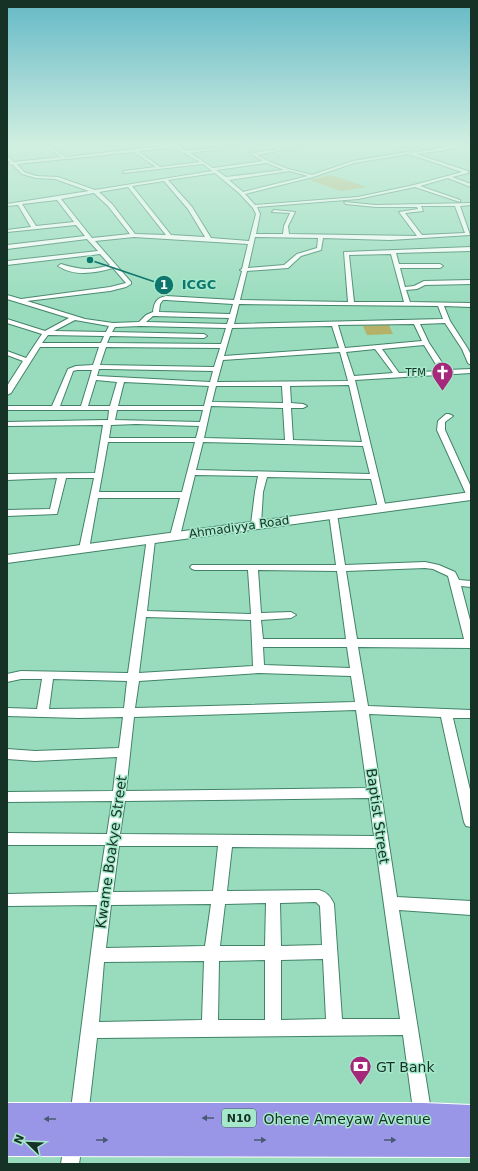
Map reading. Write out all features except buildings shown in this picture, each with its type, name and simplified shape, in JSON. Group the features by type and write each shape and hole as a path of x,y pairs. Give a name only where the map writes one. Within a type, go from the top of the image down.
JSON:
{"highway":[{"name":"Ohene Ameyaw Avenue","path":"7,1119 74,1141 424,1119 471,1121"},
{"name":"Ohene Ameyaw Avenue","path":"7,1140 471,1141"}],"street":[{"path":"7,205 58,198 79,223 100,252 129,283 124,286 68,295 18,300"},
{"path":"102,198 115,211 134,235"},
{"path":"139,198 169,236"},
{"path":"181,198 190,208 210,239"},
{"path":"175,536 209,406 217,369 237,302 243,270 252,243 257,221 256,208 246,198"},
{"path":"256,208 352,198"},
{"path":"450,198 469,204"},
{"path":"330,201 370,206 416,202 428,204 469,204"},
{"path":"416,202 421,210 401,212 420,236"},
{"path":"20,204 34,228"},
{"path":"253,235 390,238 420,236 443,232 469,232 457,204"},
{"path":"256,208 292,212 286,226 286,235"},
{"path":"7,231 79,223"},
{"path":"7,247 134,235 169,236 252,243"},
{"path":"243,270 286,268 299,255 319,249 321,236"},
{"path":"351,304 346,253 471,250"},
{"path":"7,263 100,252"},
{"path":"393,252 407,304"},
{"path":"61,266 80,273 86,273 114,266"},
{"path":"397,266 440,266"},
{"path":"403,289 418,287 424,283 471,282"},
{"path":"7,297 74,318 98,324 113,325 335,325 446,321"},
{"path":"156,314 157,304 163,298 237,302 471,305"},
{"path":"440,304 446,321 465,349 471,363"},
{"path":"141,324 148,316 156,314 233,316"},
{"path":"7,393 26,360 46,333 74,318"},
{"path":"7,321 46,333 204,336"},
{"path":"416,322 426,343 445,373"},
{"path":"84,408 94,378 95,367 113,325"},
{"path":"335,325 352,381 382,508"},
{"path":"221,358 265,357 426,343"},
{"path":"37,345 224,346"},
{"path":"376,347 398,376"},
{"path":"7,352 26,360"},
{"path":"55,408 70,370 95,367 217,369"},
{"path":"94,378 214,384 286,384 352,381 471,371"},
{"path":"84,549 89,515 95,495 105,440 121,380"},
{"path":"286,384 289,443"},
{"path":"7,408 302,406"},
{"path":"449,416 442,419 440,423 441,430 471,496"},
{"path":"7,424 109,422 204,424"},
{"path":"105,440 200,440 366,444"},
{"path":"191,472 375,477"},
{"path":"256,524 259,492 263,474"},
{"path":"7,477 98,476"},
{"path":"7,513 54,512 57,507 62,477"},
{"path":"95,495 185,494"},
{"name":"Ahmadiyya Road","path":"7,559 471,496"},
{"name":"Baptist Street","path":"333,514 381,842 424,1119"},
{"name":"Kwame Boakye Street","path":"74,1141 90,1030 97,955 119,795 150,540"},
{"path":"195,567 341,568 425,565 452,574 471,644 258,643"},
{"path":"253,567 259,669"},
{"path":"455,583 471,584"},
{"path":"141,614 256,616 291,615"},
{"path":"7,678 21,675 133,677 259,669 357,672"},
{"path":"42,712 48,675"},
{"path":"7,712 78,714 362,708 471,714"},
{"path":"446,713 471,822"},
{"path":"7,754 36,756 124,752"},
{"path":"7,797 374,793"},
{"path":"7,839 381,842"},
{"path":"210,1028 212,953 226,840"},
{"path":"7,900 319,896 327,904 335,1028"},
{"path":"273,897 273,1028"},
{"path":"391,903 471,908"},
{"path":"97,955 162,956 212,953 330,952"},
{"path":"90,1030 410,1027"}],"shaded area":[{"path":"389,325 393,334 367,335 363,326"}],"place":[{"name":"ICGC","path":"90,260"},
{"name":"TFM","path":"442,392"},
{"name":"GT Bank","path":"360,1086"}]}
